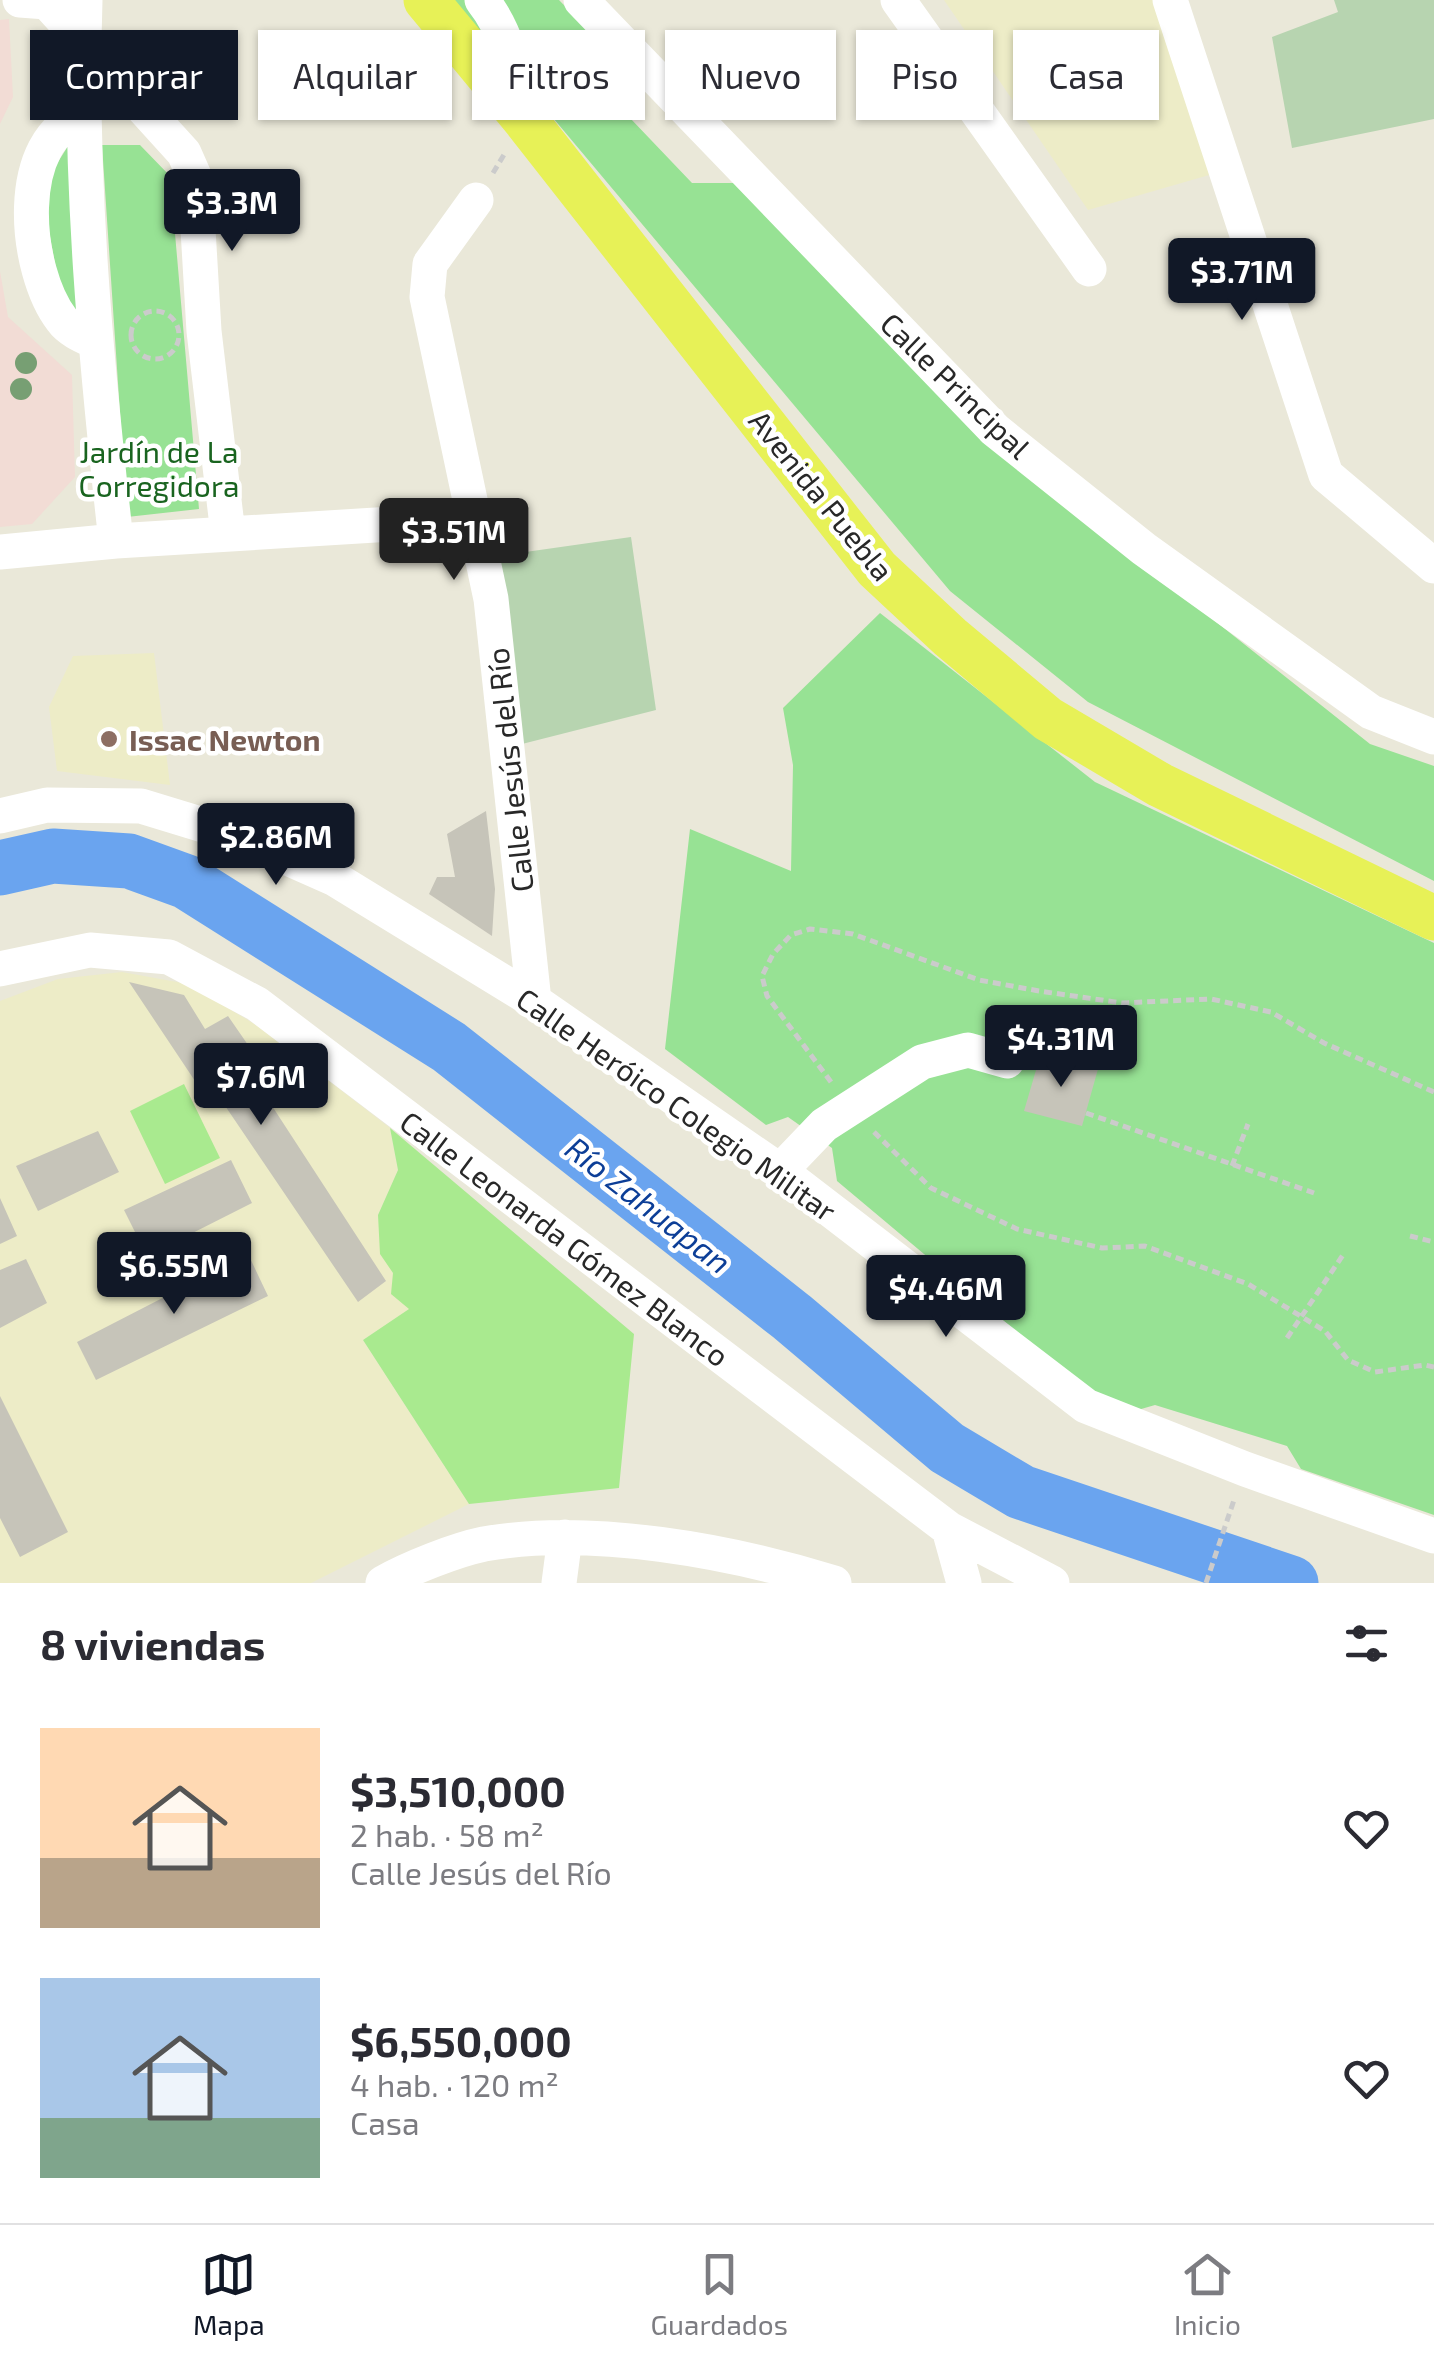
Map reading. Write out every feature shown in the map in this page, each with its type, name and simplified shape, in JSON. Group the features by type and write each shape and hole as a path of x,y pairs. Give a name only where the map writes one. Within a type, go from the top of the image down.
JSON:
{"main road":[{"name":"Avenida Puebla","path":"426,0 526,121 877,570 950,637 1048,719 1144,775 1434,918"}],"street":[{"path":"20,0 48,2 72,30"},
{"path":"84,30 85,0"},
{"path":"482,0 495,16 510,49 526,121"},
{"name":"Calle Principal","path":"581,0 995,430 1144,548 1371,712 1434,737"},
{"path":"898,0 1089,270"},
{"path":"1170,0 1326,475 1434,566"},
{"path":"70,120 50,142 31,185 30,229 43,284 63,322 94,340"},
{"path":"84,120 94,340 116,541"},
{"path":"154,120 184,153 195,178 204,331 228,534"},
{"name":"Calle Jesús del Río","path":"476,200 430,264 426,297 491,599 534,1001"},
{"path":"0,552 473,518"},
{"name":"Calle Heróico Colegio Militar","path":"0,816 47,804 141,806 236,834 335,879 534,1001 780,1171 1086,1406 1245,1469 1434,1536"},
{"name":"Calle Leonarda Gómez Blanco","path":"0,969 90,950 170,957 257,1004 949,1529 1036,1582"},
{"path":"780,1171 824,1125 922,1062 968,1050 1007,1061"},
{"path":"949,1529 964,1583"},
{"path":"558,1583 565,1537"},
{"path":"392,1581 482,1544 565,1537 834,1583"}],"path":[{"path":"476,200 526,121"},
{"path":"160,311 174,320 179,334 174,350 152,359 137,352 130,330 139,316 160,311"},
{"path":"1434,1092 1324,1043 1271,1012 1212,999 1122,1003 979,980 853,934 810,929 791,935 773,954 762,976 767,996 850,1106 931,1188 1017,1229 1102,1248 1145,1246 1248,1284 1325,1331 1348,1360 1375,1372 1434,1366"},
{"path":"1086,1113 1314,1193"},
{"path":"1232,1166 1248,1124"},
{"path":"1410,1236 1434,1242"},
{"path":"1287,1338 1345,1252"},
{"path":"1206,1583 1233,1504"}],"shaded area":[{"path":"944,0 1161,0 1216,173 1088,210 1026,120 1159,120 1159,30 1013,30 1013,101 993,71 993,30 965,30"},
{"path":"1334,0 1434,0 1434,119 1292,148 1272,37 1338,12"},
{"path":"9,19 13,97 0,124 0,20"},
{"path":"0,271 8,317 72,375 75,477 32,524 0,527"},
{"path":"631,537 656,710 522,744 498,556"},
{"name":"Issac Newton","path":"154,653 170,785 57,771 49,707 73,656"},
{"path":"122,972 188,984 256,1025 390,1128 398,1170 378,1215 393,1273 410,1309 363,1340 469,1504 311,1583 0,1583 0,1001 58,979"}],"green space":[{"path":"454,0 559,0 588,30 479,30"},
{"path":"555,120 632,120 692,183 741,183 991,443 1370,744 1434,766 1434,881 1088,702 950,591"},
{"path":"80,127 89,320 64,311 41,189"},
{"name":"Jardín de La Corregidora","path":"102,145 140,145 170,176 199,509 127,517"},
{"path":"880,613 1095,782 1434,943 1434,1515 1301,1469 1287,1446 1155,1405 1117,1416 837,1181 832,1148 788,1117 766,1125 665,1049 690,829 791,871 793,765 783,708"},
{"path":"184,1084 220,1158 165,1184 130,1111"},
{"path":"390,1128 634,1334 619,1488 469,1504 363,1340 409,1309 391,1294 393,1273 380,1254 378,1215 398,1170"}],"building":[{"path":"486,811 495,889 492,936 429,894 437,877 455,877 447,834"},
{"path":"129,982 184,995 205,1029 228,1016 257,1058 246,1066 386,1281 358,1302 213,1088 203,1093"},
{"path":"1041,1053 1098,1069 1082,1126 1024,1111"},
{"path":"98,1131 119,1172 38,1211 16,1166"},
{"path":"231,1160 252,1203 147,1256 124,1210"},
{"path":"0,1198 17,1236 0,1244"},
{"path":"248,1254 268,1296 96,1380 77,1342"},
{"path":"26,1259 47,1303 0,1328 0,1270"},
{"path":"0,1396 68,1532 20,1557 0,1518"}],"waterway":[{"name":"Río Zahuapan","path":"0,868 53,856 129,861 187,882 449,1047 792,1317 947,1448 1021,1492 1291,1583"}],"place":[{"name":"Issac Newton","path":"109,739"}]}
